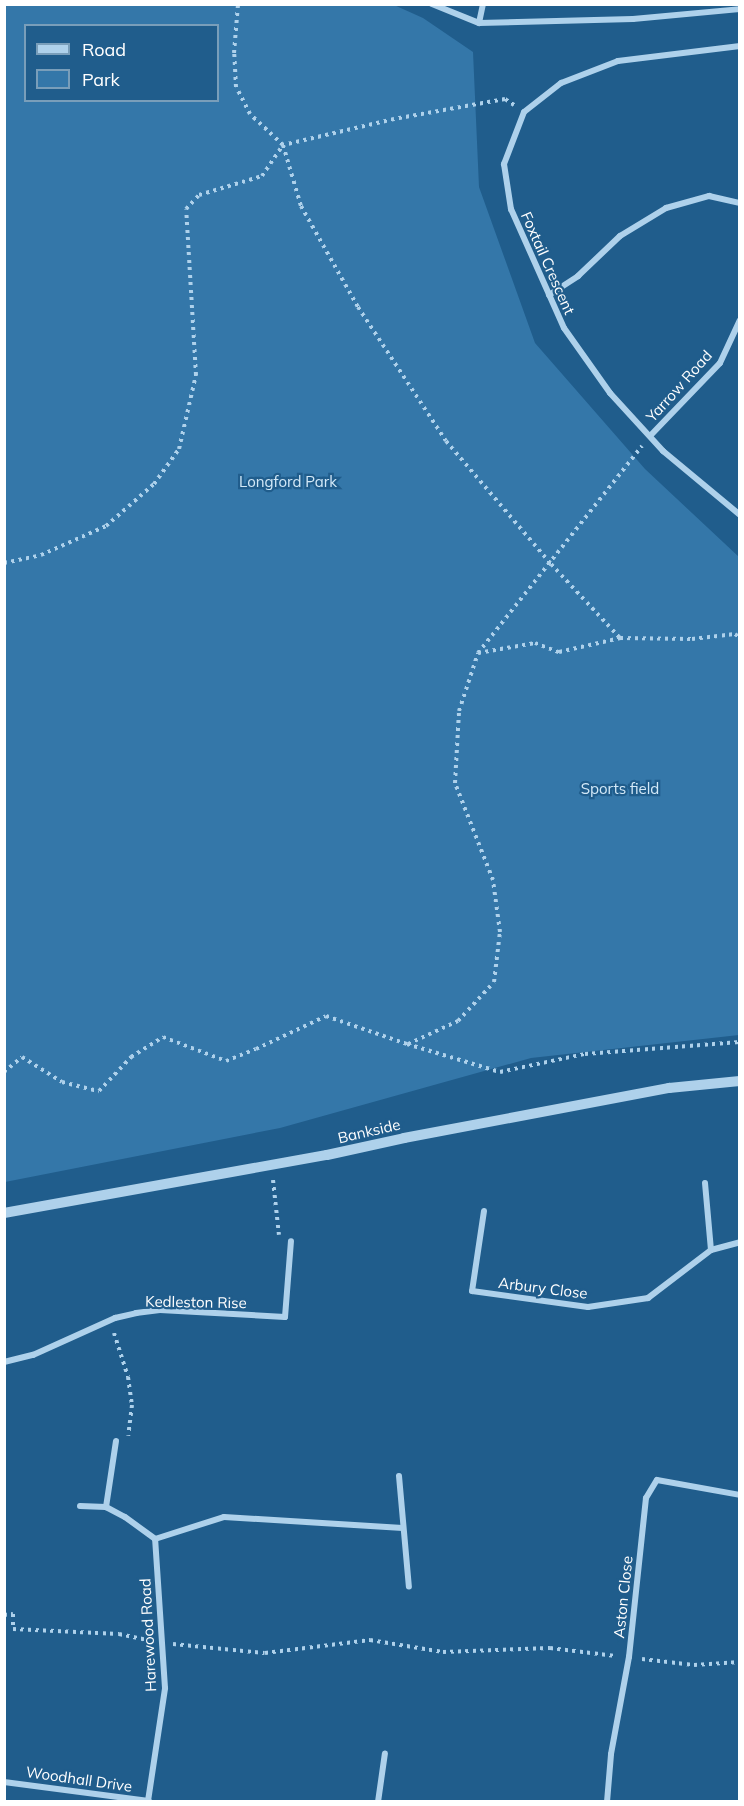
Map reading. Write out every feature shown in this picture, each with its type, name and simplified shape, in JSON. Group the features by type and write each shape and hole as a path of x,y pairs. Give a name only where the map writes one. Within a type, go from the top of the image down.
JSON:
{"street":[{"path":"432,4 479,23 633,19 740,9"},
{"path":"479,23 483,4"},
{"name":"Foxtail Crescent","path":"740,46 618,61 561,82 524,112 504,164 511,209 564,328 610,393 663,451 740,515"},
{"path":"549,295 578,276 620,236 666,207 709,196 740,204"},
{"name":"Yarrow Road","path":"650,436 720,363 740,320"},
{"name":"Bankside","path":"4,1213 271,1165 669,1088 740,1081"},
{"path":"705,1183 711,1250"},
{"name":"Arbury Close","path":"484,1211 472,1291 588,1307 648,1298 711,1250 740,1242"},
{"name":"Kedleston Rise","path":"4,1362 33,1355 109,1321 136,1313 160,1310 285,1317 291,1241"},
{"path":"106,1507 116,1441"},
{"path":"399,1476 408,1587"},
{"name":"Aston Close","path":"607,1802 611,1754 629,1657 646,1498 657,1480 740,1495"},
{"path":"80,1506 106,1507 125,1517 154,1539 224,1517 403,1528"},
{"name":"Harewood Road","path":"149,1801 165,1688 154,1539"},
{"path":"378,1802 385,1753"},
{"name":"Woodhall Drive","path":"4,1782 149,1801"}],"path":[{"path":"238,4 234,53 236,87 250,114 283,145 301,206 358,307 446,441 550,564 620,638"},
{"path":"4,563 41,555 106,526 154,484 178,449 196,375 186,209 199,195 262,176 283,145 394,119 504,99 524,112"},
{"path":"407,1044 458,1021 494,982 500,932 493,880 455,783 459,711 478,653 650,436"},
{"path":"478,653 534,644 559,652 620,638 692,639 735,634 740,638"},
{"path":"4,1072 22,1057 62,1082 99,1091 131,1057 163,1037 226,1060 256,1049 326,1016 407,1044 500,1071 585,1054 740,1042"},
{"path":"271,1165 279,1235 291,1241"},
{"path":"109,1321 123,1357 132,1405 129,1436 116,1441"},
{"path":"4,1615 13,1614 13,1629 119,1634 162,1643 265,1653 370,1640 443,1652 550,1648 694,1665 740,1662"}],"green space":[{"name":"Longford Park","path":"5,4 394,5 423,18 473,52 479,187 535,343 645,469 739,557 739,1035 531,1058 280,1128 5,1182"}],"park label":[{"name":"Sports field","path":"620,789"}]}
